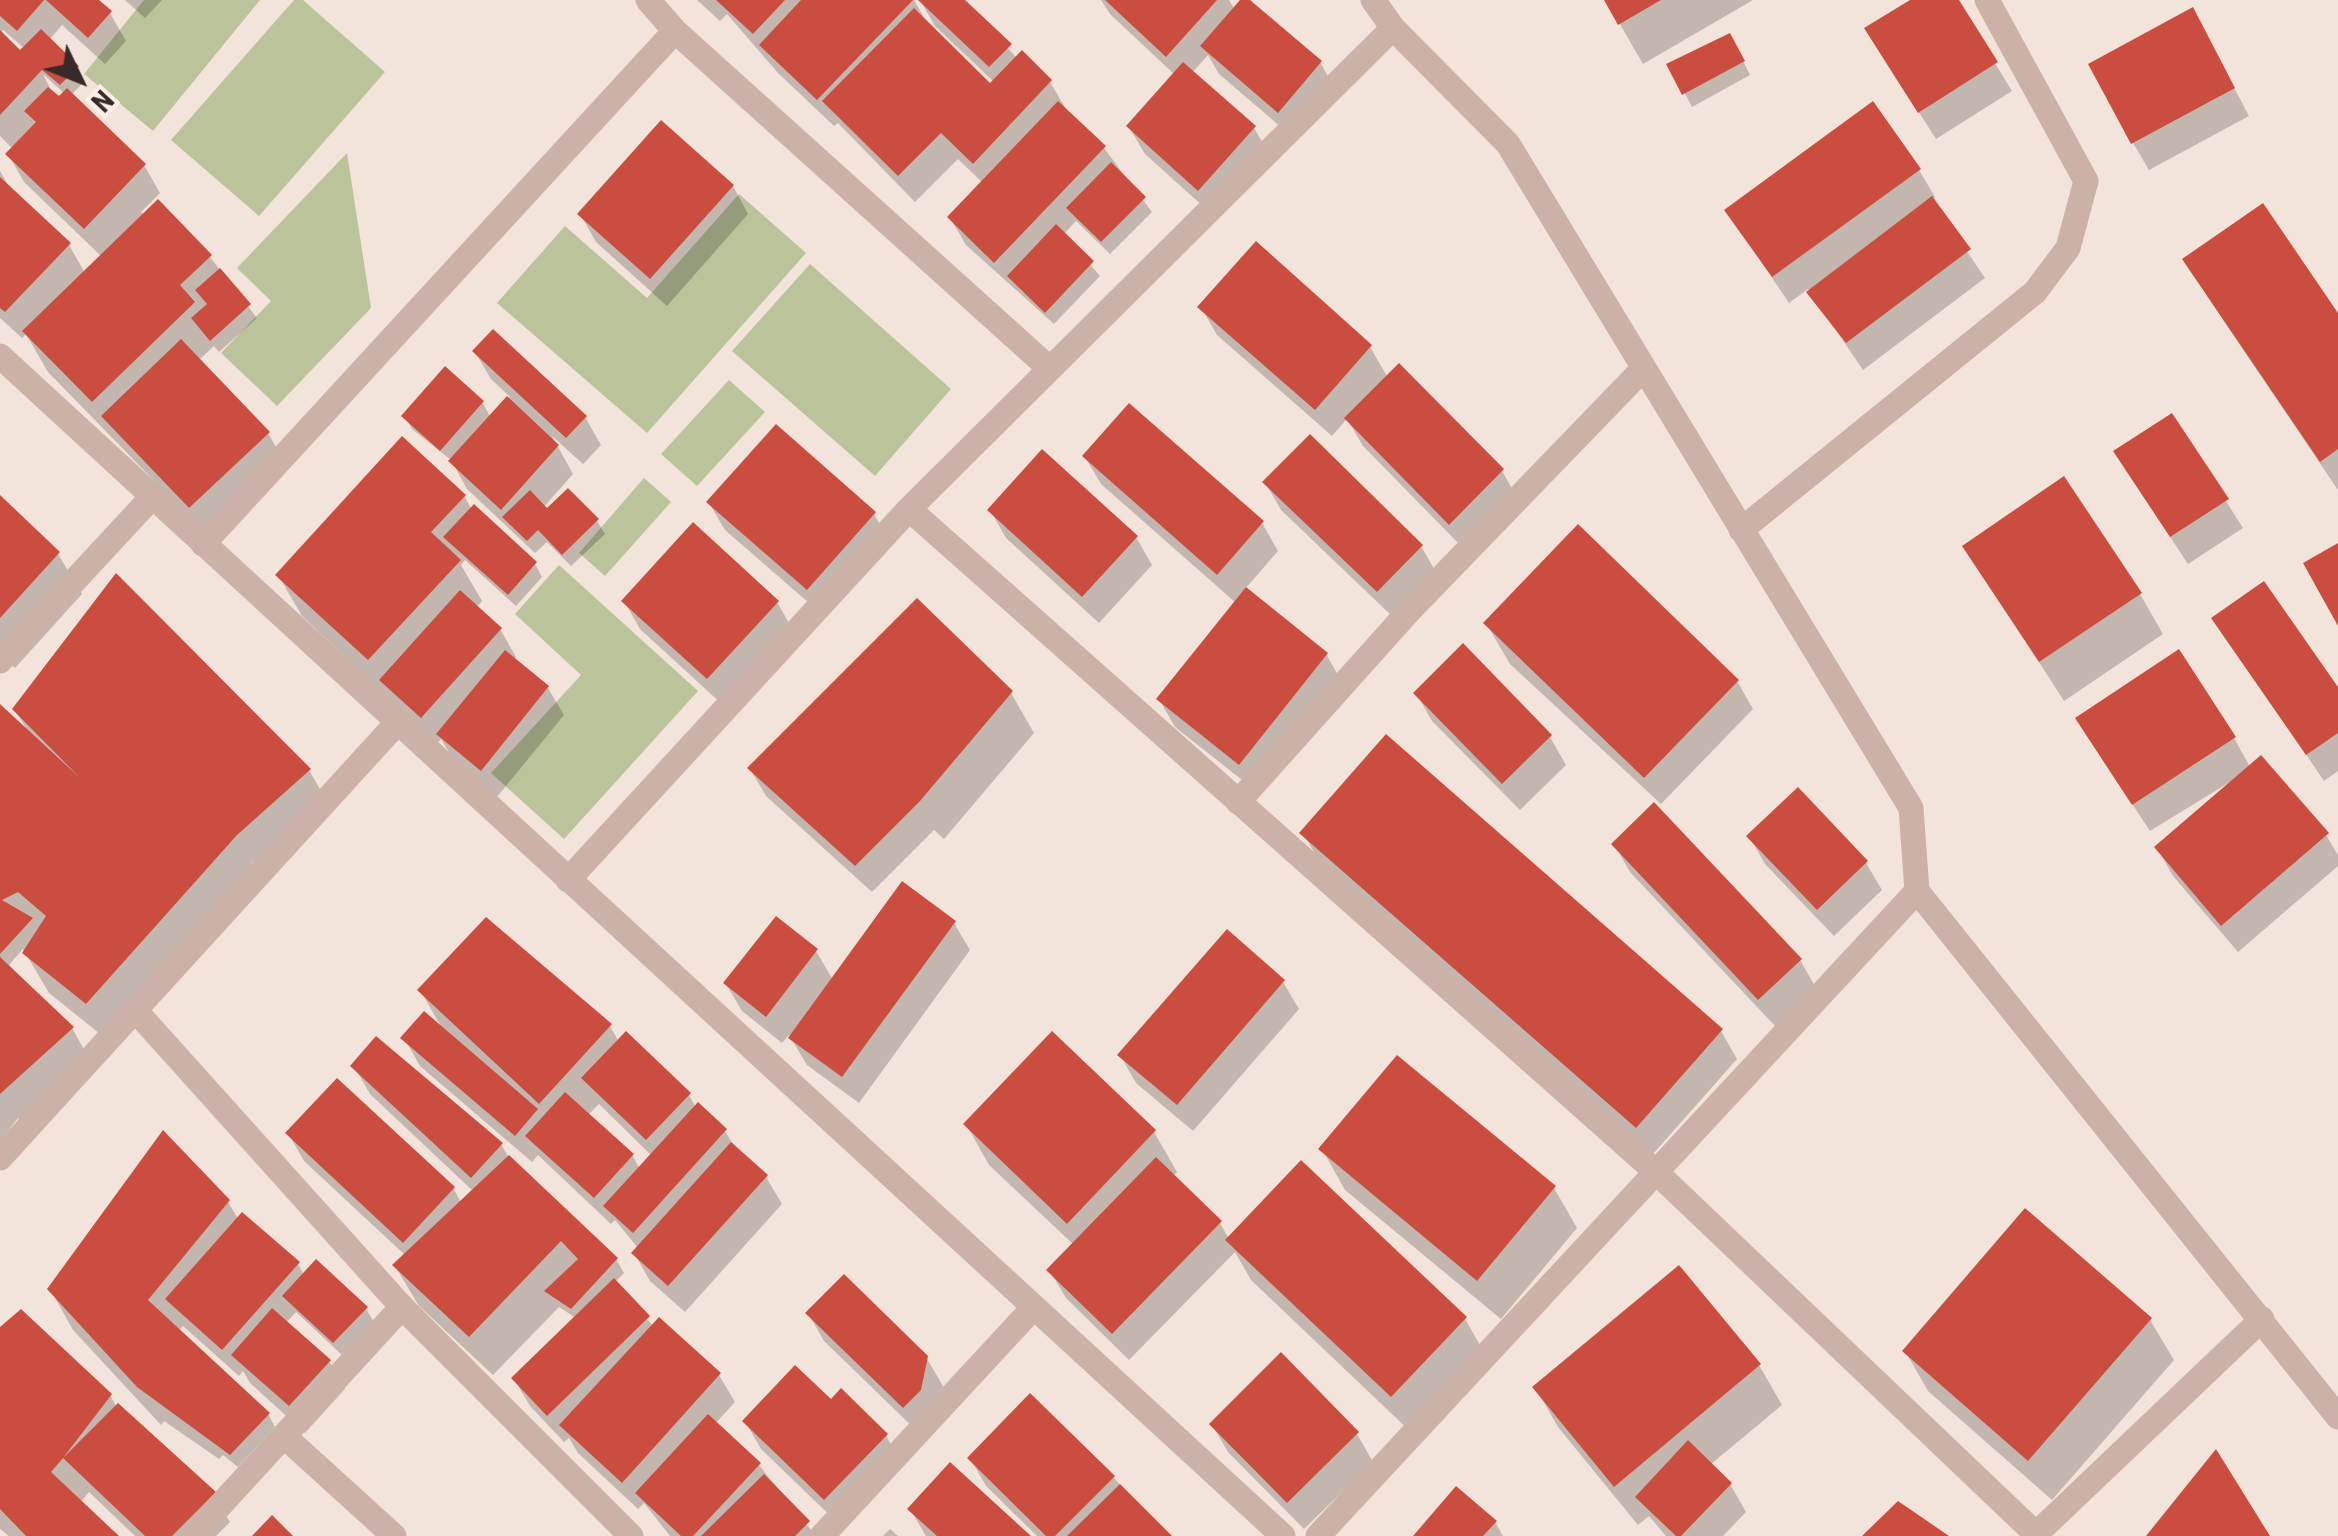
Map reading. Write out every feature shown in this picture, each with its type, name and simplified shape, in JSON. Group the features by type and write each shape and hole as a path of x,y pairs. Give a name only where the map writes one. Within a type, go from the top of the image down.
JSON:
{"street":[{"path":"648,0 675,31 1048,368"},
{"path":"1373,0 1392,28 1508,144 1911,808 1917,891 2338,1417"},
{"path":"1741,530 2035,292 2068,248 2086,180 1988,0"},
{"path":"568,880 909,510 1392,28"},
{"path":"204,544 675,31"},
{"path":"0,356 1283,1536"},
{"path":"1238,802 1410,610 1643,369"},
{"path":"0,661 152,497"},
{"path":"909,510 1656,1172 2037,1535 2262,1319"},
{"path":"0,1158 397,723"},
{"path":"1318,1536 1917,891"},
{"path":"134,1010 402,1307 631,1536"},
{"path":"192,1536 402,1307"},
{"path":"822,1536 1034,1307"},
{"path":"284,1436 394,1536"}],"green space":[{"path":"144,0 260,0 153,131 84,74"},
{"path":"294,0 303,0 385,72 259,216 171,140"},
{"path":"347,153 371,308 277,406 221,353 271,301 237,268"},
{"path":"739,194 806,253 647,433 497,303 565,226 647,298"},
{"path":"810,264 951,389 875,476 732,351"},
{"path":"729,380 765,412 697,486 661,454"},
{"path":"644,478 671,502 605,576 579,553"},
{"path":"559,565 698,691 564,839 491,773 581,675 515,614"}],"building":[{"path":"0,0 44,0 17,31 0,16"},
{"path":"46,0 99,0 112,11 88,38"},
{"path":"716,0 785,0 753,34"},
{"path":"801,0 913,0 817,100 759,45"},
{"path":"918,0 965,0 1012,44 989,67"},
{"path":"1105,0 1217,0 1166,57"},
{"path":"1240,0 1250,0 1322,61 1278,113 1200,46"},
{"path":"1604,0 1661,0 1618,25"},
{"path":"1910,0 1959,0 1998,62 1918,113 1864,28"},
{"path":"2193,7 2235,88 2131,144 2088,64"},
{"path":"914,8 990,83 1022,50 1052,80 973,164 941,133 898,176 822,101"},
{"path":"41,29 79,66 60,85 42,70 0,115 0,30 20,50"},
{"path":"1730,33 1745,61 1682,95 1666,64"},
{"path":"1183,62 1256,126 1198,191 1126,126"},
{"path":"48,87 59,96 67,88 146,164 84,229 5,154 36,122 24,111"},
{"path":"1058,101 1106,146 994,263 947,217"},
{"path":"1873,101 1921,169 1772,277 1724,210"},
{"path":"661,120 734,185 650,279 577,214"},
{"path":"1111,162 1146,197 1101,242 1066,208"},
{"path":"0,177 71,243 5,312 0,308"},
{"path":"1932,196 1971,249 1846,343 1806,292"},
{"path":"158,199 212,255 180,285 195,302 92,402 22,331"},
{"path":"2263,203 2338,313 2338,449 2320,462 2182,259"},
{"path":"1056,224 1094,261 1045,313 1007,276"},
{"path":"1256,241 1372,345 1315,410 1197,307"},
{"path":"220,268 251,304 210,341 191,318 207,304 195,290"},
{"path":"493,329 587,416 566,438 472,351"},
{"path":"181,339 270,432 189,508 101,416"},
{"path":"1399,363 1504,469 1449,525 1344,418"},
{"path":"445,366 484,401 440,451 401,416"},
{"path":"507,396 559,445 501,510 448,461"},
{"path":"1129,403 1264,521 1217,575 1082,456"},
{"path":"2172,413 2229,499 2170,537 2113,451"},
{"path":"776,424 876,512 807,590 706,502"},
{"path":"1310,434 1423,545 1377,592 1262,482"},
{"path":"402,436 466,495 431,532 461,560 368,660 275,575"},
{"path":"1042,449 1138,536 1082,597 987,510"},
{"path":"2064,476 2142,593 2039,662 1962,546"},
{"path":"568,488 599,519 562,555 538,530 527,541 502,517 530,490 547,508"},
{"path":"0,495 60,552 0,618"},
{"path":"474,504 537,562 508,595 443,537"},
{"path":"693,522 779,601 707,679 621,601"},
{"path":"1578,524 1739,680 1644,778 1483,623"},
{"path":"2338,543 2338,626 2303,563"},
{"path":"116,573 311,769 237,835 86,1004 22,953 46,916 18,892 2,900 33,918 0,954 0,704 80,778 12,709"},
{"path":"2264,581 2338,687 2338,733 2306,755 2211,618"},
{"path":"1246,587 1328,653 1239,765 1156,699"},
{"path":"460,590 502,628 421,718 379,680"},
{"path":"917,598 1013,691 920,801 855,866 747,768"},
{"path":"1463,643 1552,735 1502,784 1413,693"},
{"path":"2179,649 2236,737 2132,805 2075,718"},
{"path":"505,650 549,686 481,771 436,734"},
{"path":"1386,734 1723,1029 1636,1128 1299,833"},
{"path":"2261,755 2329,833 2221,926 2154,847"},
{"path":"1798,787 1868,861 1817,910 1746,836"},
{"path":"1654,802 1802,959 1758,1000 1611,844"},
{"path":"902,881 956,921 842,1077 788,1038"},
{"path":"776,916 818,949 766,1017 723,983"},
{"path":"486,917 612,1024 539,1104 417,990"},
{"path":"1227,929 1285,980 1177,1105 1117,1055"},
{"path":"0,957 74,1027 0,1094"},
{"path":"424,1011 538,1109 515,1136 400,1038"},
{"path":"626,1031 691,1093 646,1140 581,1078"},
{"path":"1052,1031 1156,1130 1067,1224 963,1124"},
{"path":"376,1036 503,1143 471,1178 350,1066"},
{"path":"1397,1055 1556,1186 1477,1281 1318,1149"},
{"path":"337,1078 455,1187 403,1243 285,1133"},
{"path":"565,1092 634,1154 594,1198 525,1136"},
{"path":"698,1102 727,1129 633,1233 603,1206"},
{"path":"163,1130 230,1200 148,1300 270,1413 230,1455 137,1387 47,1289"},
{"path":"731,1142 768,1175 668,1286 631,1253"},
{"path":"509,1155 618,1258 571,1309 544,1291 578,1259 561,1241 469,1337 392,1265"},
{"path":"1156,1157 1222,1221 1112,1334 1046,1270"},
{"path":"1301,1160 1467,1317 1391,1397 1225,1240"},
{"path":"2025,1208 2152,1318 2028,1461 1902,1351"},
{"path":"242,1212 300,1262 222,1350 165,1299"},
{"path":"316,1259 368,1307 333,1343 282,1296"},
{"path":"1679,1265 1761,1364 1614,1487 1532,1387"},
{"path":"844,1274 928,1356 921,1390 903,1408 805,1313"},
{"path":"614,1278 650,1316 547,1416 511,1378"},
{"path":"272,1308 331,1360 289,1406 231,1355"},
{"path":"21,1309 112,1394 51,1472 119,1536 26,1536 0,1509 0,1327"},
{"path":"659,1317 721,1373 622,1483 559,1425"},
{"path":"1281,1352 1359,1432 1287,1503 1209,1424"},
{"path":"795,1365 831,1399 841,1388 888,1434 824,1500 742,1421"},
{"path":"1030,1393 1115,1476 1055,1536 1046,1536 967,1458"},
{"path":"118,1403 216,1492 172,1536 145,1536 63,1458"},
{"path":"708,1414 761,1463 693,1536 681,1536 635,1493"},
{"path":"1688,1440 1732,1483 1681,1536 1676,1536 1635,1497"},
{"path":"2216,1449 2270,1536 2146,1536"},
{"path":"950,1462 1031,1536 937,1536 907,1509"},
{"path":"764,1474 810,1521 795,1536 701,1536"},
{"path":"1120,1484 1172,1536 1067,1536"},
{"path":"1456,1486 1497,1521 1483,1536 1413,1536"},
{"path":"1898,1501 1949,1536 1862,1536"},
{"path":"272,1515 293,1536 252,1536"}]}
